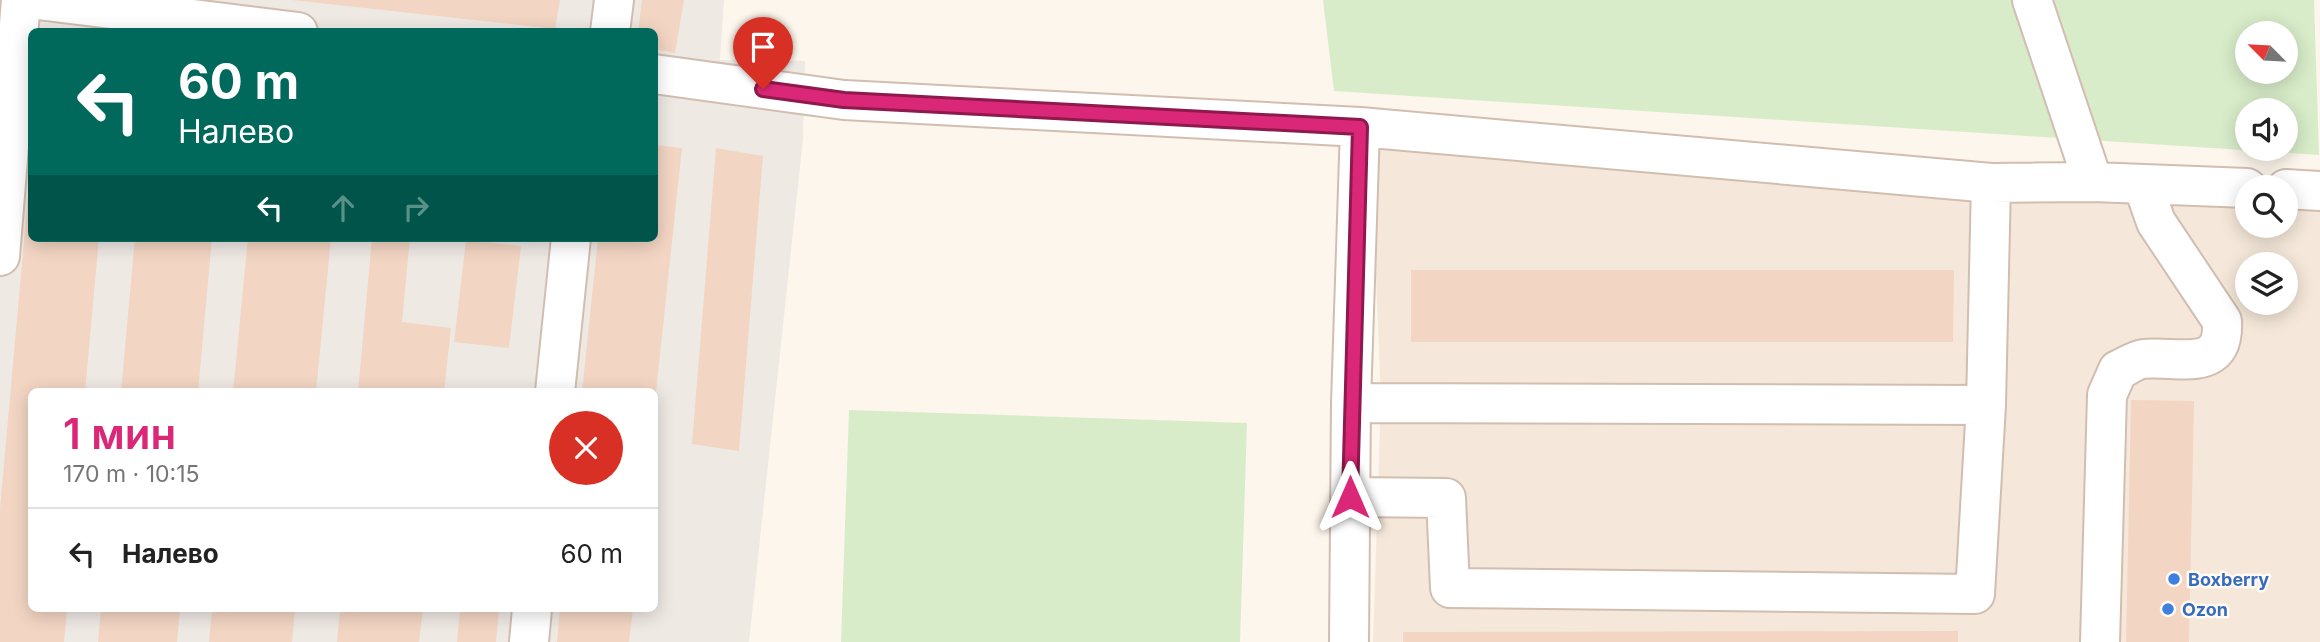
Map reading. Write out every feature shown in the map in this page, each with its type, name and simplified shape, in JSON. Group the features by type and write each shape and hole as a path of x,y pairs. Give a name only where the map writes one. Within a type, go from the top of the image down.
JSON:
{"street":[{"path":"0,256 21,0"},
{"path":"38,0 266,28"},
{"path":"610,28 614,0"},
{"path":"2032,0 2093,182"},
{"path":"658,75 844,100 1360,127 1991,183 2093,182 2235,188"},
{"path":"1349,642 1351,403 1360,127"},
{"path":"1350,497 1446,498 1450,589 1975,594 1986,405 1991,183"},
{"path":"2100,642 2107,395 2118,370 2141,359 2198,360 2216,352 2223,338 2222,321 2156,222 2143,185"},
{"path":"2298,190 2320,191"},
{"path":"555,388 571,242"},
{"path":"1351,403 1986,405"},
{"path":"529,642 532,612"}],"shaded area":[{"path":"0,0 724,0 720,60 805,61 803,139 749,642 0,642"},
{"path":"1370,139 2247,175 2235,175 2235,238 2298,238 2298,177 2320,178 2320,642 1373,642 1381,397"}],"green space":[{"path":"1323,0 2314,0 2319,155 2298,154 2298,98 2235,98 2235,150 1334,91"},
{"path":"849,410 1247,423 1240,642 841,642"}],"building":[{"path":"292,0 560,0 555,28"},
{"path":"642,0 684,0 675,53 658,50 658,28 638,28"},
{"path":"658,145 682,148 656,388 582,388 598,242 658,242"},
{"path":"716,148 763,156 739,451 692,444"},
{"path":"28,196 28,242 99,242 85,388 28,388 28,612 67,612 64,642 0,642 0,509"},
{"path":"135,242 212,242 198,388 121,388"},
{"path":"248,242 331,242 316,388 233,388"},
{"path":"372,242 410,242 402,322 451,328 444,388 358,388"},
{"path":"466,242 521,246 509,348 454,342"},
{"path":"1411,270 1954,270 1953,342 1411,342"},
{"path":"2131,400 2194,401 2189,642 2126,642"},
{"path":"101,612 180,612 177,642 98,642"},
{"path":"212,612 295,612 292,642 209,642"},
{"path":"340,612 423,612 419,642 337,642"},
{"path":"460,612 499,612 496,642 457,642"},
{"path":"560,612 633,612 629,642 557,642"},
{"path":"1958,631 1958,642 1403,642 1403,632"}],"place":[{"name":"Boxberry","path":"2174,579"},
{"name":"Ozon","path":"2168,609"}],"route":[{"path":"763,89 844,100 1360,127 1350,497"}]}
